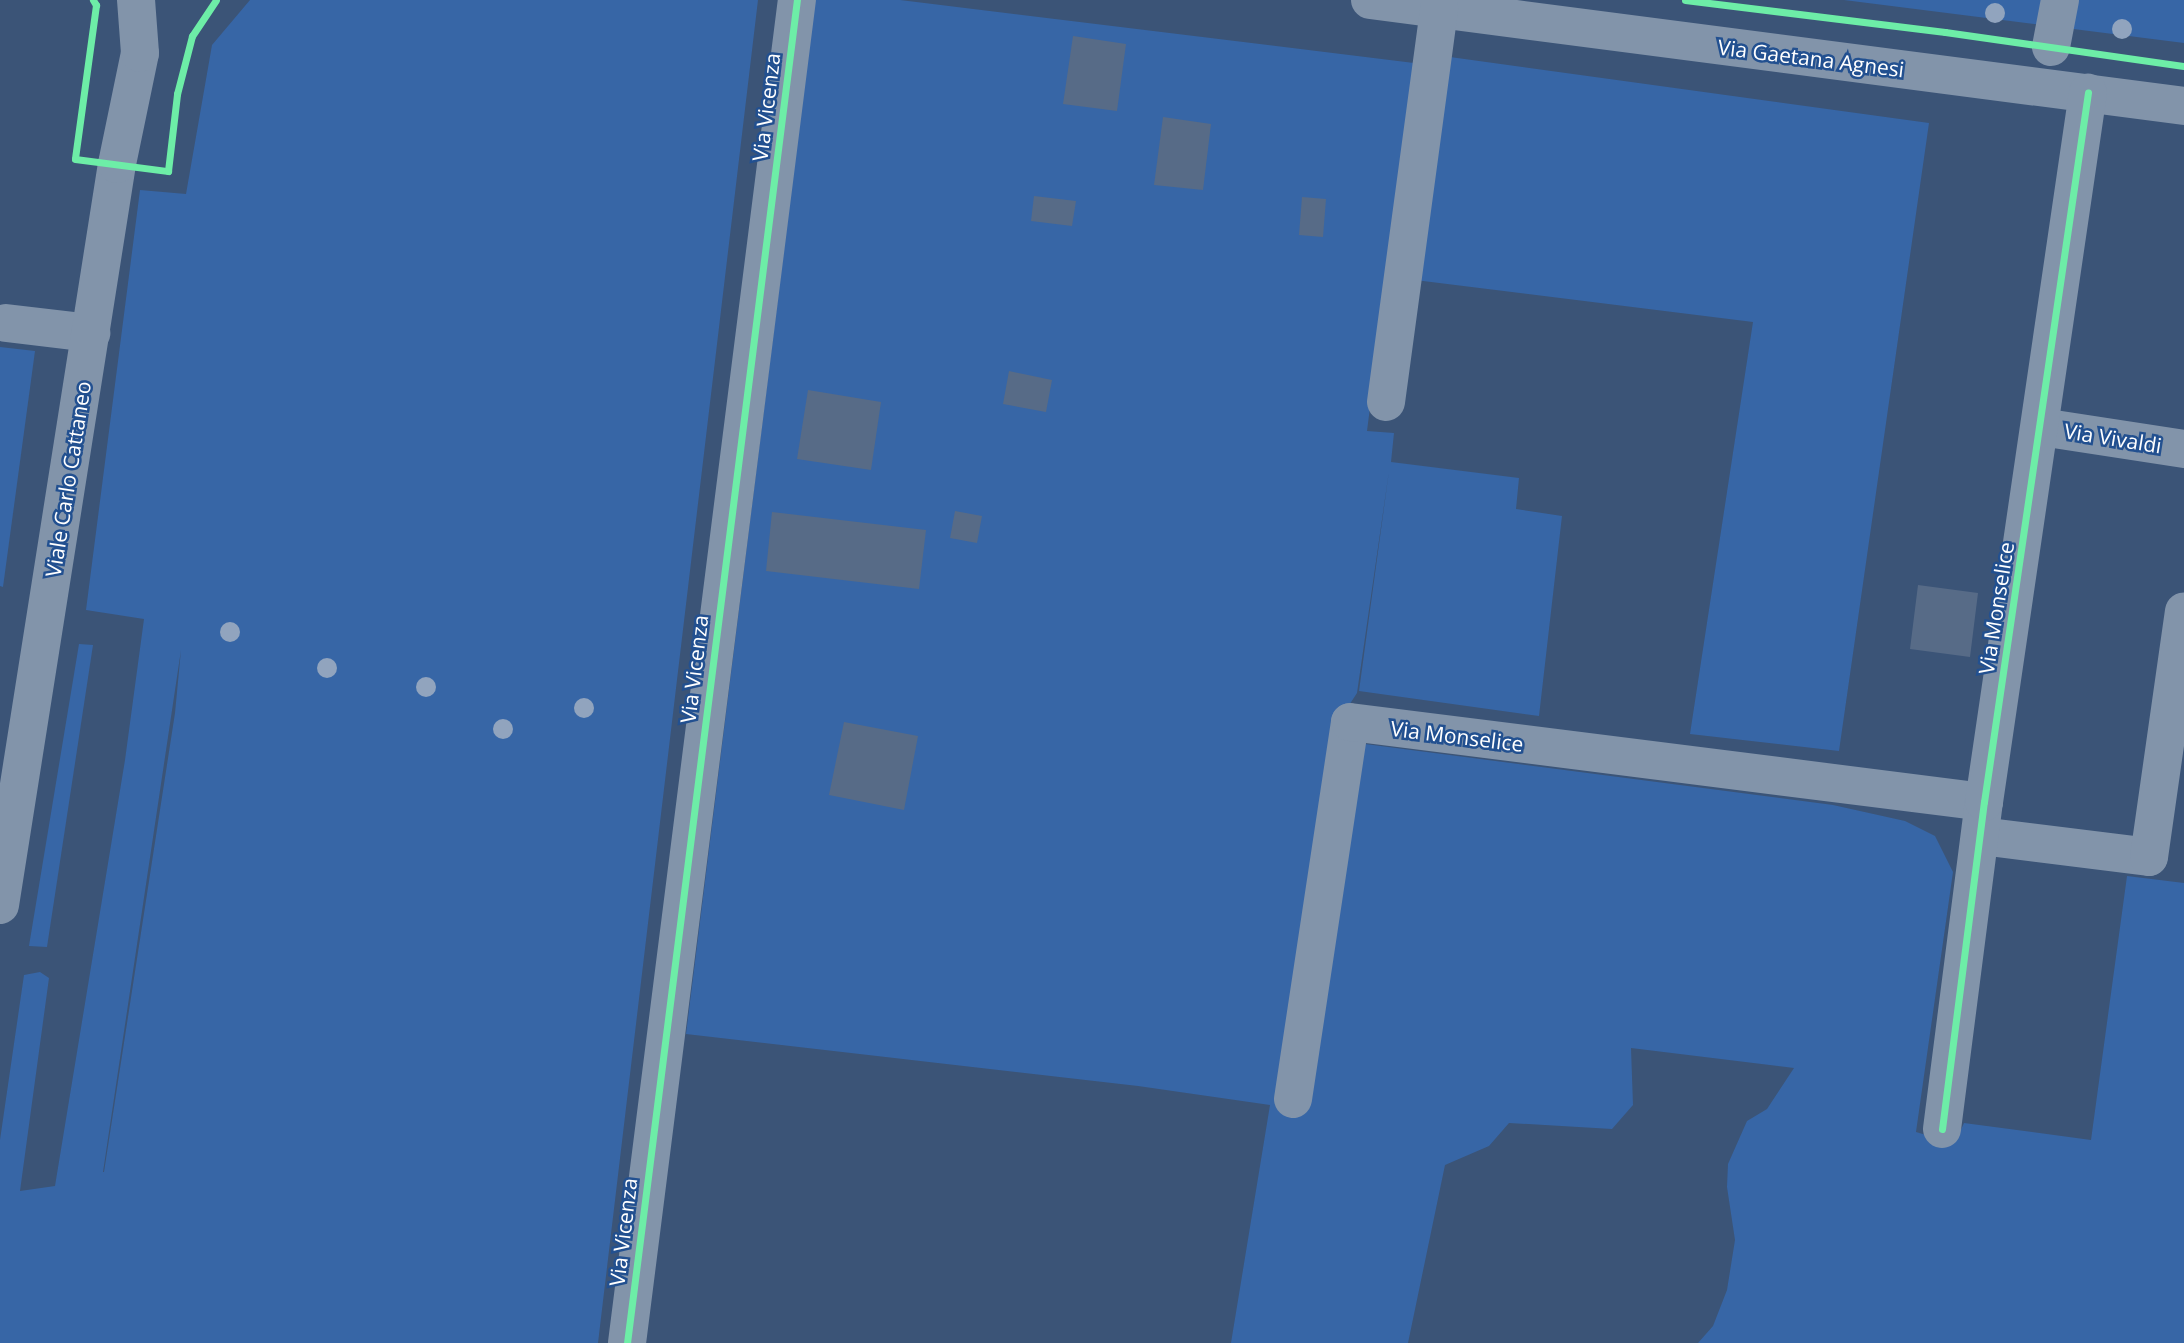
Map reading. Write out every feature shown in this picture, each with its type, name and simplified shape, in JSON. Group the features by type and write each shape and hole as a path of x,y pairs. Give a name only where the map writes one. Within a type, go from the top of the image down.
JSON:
{"street":[{"name":"Viale Carlo Cattaneo","path":"136,0 140,53"},
{"name":"Viale Carlo Cattaneo","path":"0,905 117,164 140,53 166,0"},
{"name":"Via Vicenza","path":"627,1343 797,0"},
{"name":"Via Gaetana Agnesi","path":"1370,0 2184,106"},
{"path":"2051,47 2060,0"},
{"path":"1386,402 1439,9"},
{"name":"Via Monselice","path":"1942,1129 1982,819 2088,93"},
{"path":"6,323 91,332"},
{"name":"Via Vivaldi","path":"2041,427 2184,449"},
{"name":"Via Monselice","path":"1293,1099 1350,722 1982,819 2150,857 2184,611"}],"shaded area":[{"path":"250,0 758,0 598,1343 0,1343 0,1140 24,975 40,972 49,978 20,1191 55,1186 125,760 144,619 86,610 140,190 186,194 212,45","holes":["181,650 175,713 104,1172 103,1172"]},
{"path":"815,0 900,0 1414,63 1367,431 1394,433 1391,462 1519,478 1516,509 1562,516 1539,716 1359,691 1389,471 1357,693 1340,719 1365,744 1833,805 1905,821 1935,836 1953,872 1916,1132 1943,1140 1958,1136 1964,1123 2091,1140 2127,876 2184,883 2184,1343 1698,1343 1713,1326 1727,1290 1735,1240 1727,1187 1728,1164 1747,1121 1767,1109 1794,1068 1631,1048 1633,1105 1612,1129 1509,1123 1489,1146 1445,1165 1408,1343 1231,1343 1270,1105 1138,1086 686,1034"},
{"path":"1844,0 2184,0 2184,43"},
{"path":"1450,57 1929,123 1839,751 1690,734 1753,322 1415,280"},
{"path":"0,347 35,351 3,587 0,586"},
{"path":"79,644 93,645 47,947 29,946"}],"building":[{"path":"1073,36 1126,44 1117,111 1063,104"},
{"path":"1163,117 1211,124 1203,190 1154,185"},
{"path":"1034,196 1076,201 1072,226 1031,221"},
{"path":"1302,197 1326,199 1323,237 1299,235"},
{"path":"1009,371 1052,380 1046,412 1003,404"},
{"path":"808,390 881,402 871,470 797,459"},
{"path":"955,511 982,516 977,543 950,538"},
{"path":"772,512 926,530 919,589 766,571"},
{"path":"1918,585 1978,593 1970,657 1910,649"},
{"path":"844,722 918,736 904,810 829,795"}],"cycle path":[{"path":"93,0 96,5 75,159 168,171 177,94 192,36 216,0"},
{"path":"627,1343 797,0"},
{"path":"1685,0 1945,32 2184,66"},
{"path":"1942,1129 1984,802 2088,93"}]}
